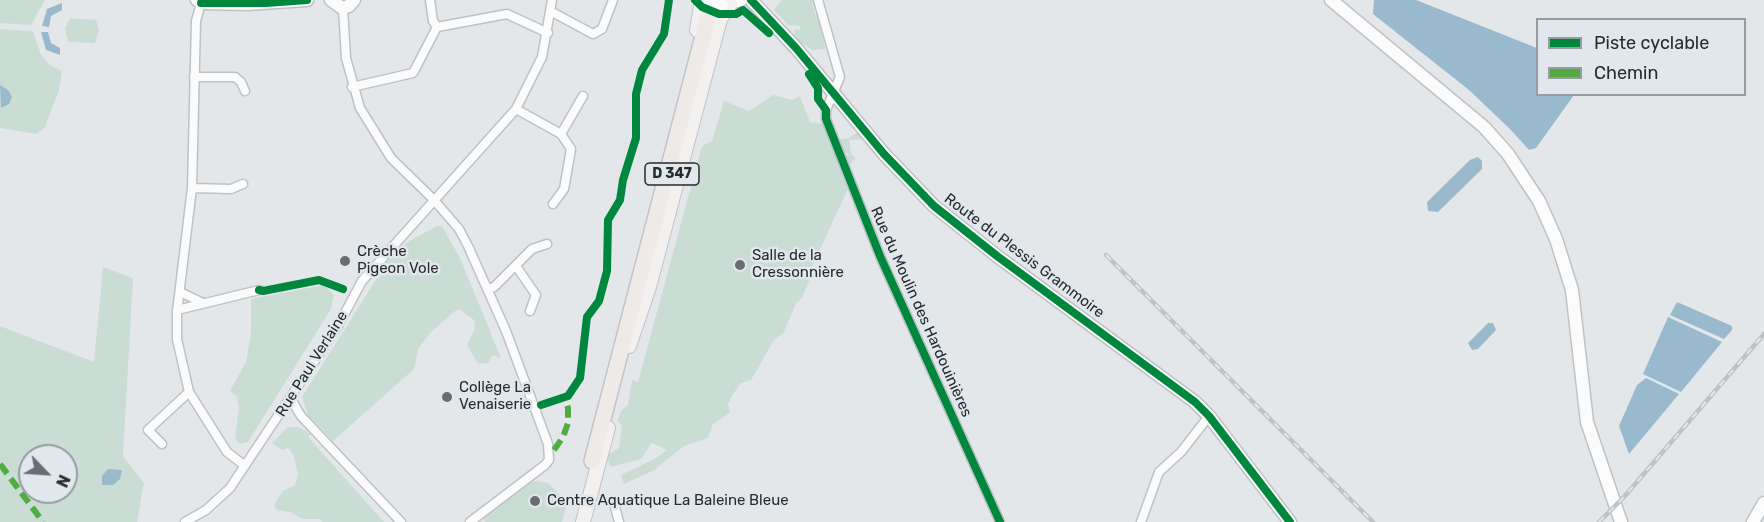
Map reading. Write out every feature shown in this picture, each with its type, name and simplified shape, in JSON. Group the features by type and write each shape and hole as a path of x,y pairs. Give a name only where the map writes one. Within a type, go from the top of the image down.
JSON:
{"highway":[{"name":"D 347","path":"632,332 718,5"},
{"name":"D 347","path":"592,461 718,5"}],"main road":[{"name":"D 347","path":"583,522 632,332"},
{"path":"576,522 592,461"}],"street":[{"path":"245,466 226,452 189,392 179,357 177,310 192,188 196,21 199,1 266,3 307,0"},
{"path":"331,0 335,6 344,8"},
{"path":"344,8 354,0"},
{"path":"352,87 413,74 437,27 430,0"},
{"name":"Rue Paul Verlaine","path":"185,522 219,499 245,466 339,324 362,281 516,109 537,69 548,33 552,0"},
{"path":"552,12 593,34 602,29 613,0"},
{"name":"Route du Plessis Grammoire","path":"751,0 796,48 906,178 952,221 1177,387 1209,416 1290,522"},
{"name":"Rue du Moulin des Hardouinières","path":"818,0 840,77 826,110 830,130 880,256 1000,522"},
{"path":"1331,0 1484,127 1508,154 1539,201 1556,239 1572,290 1587,422 1621,522"},
{"path":"344,8 345,48 352,87 365,118 384,149 459,229 488,289 536,408 548,444 549,460 537,472 470,522"},
{"path":"437,27 507,14 548,33"},
{"path":"194,77 235,77 241,82 244,91"},
{"path":"561,134 584,96"},
{"path":"516,109 561,134 571,149 564,189 553,204"},
{"path":"192,188 231,189 243,184"},
{"path":"488,289 494,287 532,249 547,244"},
{"path":"516,266 536,294 530,311"},
{"path":"177,310 201,302 259,290"},
{"path":"180,292 201,302"},
{"path":"162,444 148,430 189,392"},
{"path":"291,399 301,416 401,522"},
{"path":"282,412 301,416"},
{"path":"1141,522 1159,472 1181,452 1209,416"},
{"path":"1752,522 1764,503"},
{"path":"615,507 619,522"},
{"path":"1761,522 1764,517"}],"green space":[{"path":"0,0 45,0 31,25 0,23"},
{"path":"782,0 812,0 815,14 821,22 825,49 812,50 798,40 794,34 795,29 800,30 800,26 788,25 774,10"},
{"path":"70,18 96,20 99,31 95,43 68,42 65,28"},
{"path":"0,29 33,31 41,55 50,65 62,71 59,90 45,127 37,134 0,128"},
{"name":"Salle de la Cressonnière","path":"773,95 792,100 800,96 810,122 823,124 848,189 808,275 809,281 802,298 796,303 784,332 774,340 751,380 741,383 733,394 728,404 730,413 713,424 708,438 684,446 654,470 624,484 621,475 667,450 652,443 641,459 610,467 607,455 619,448 622,425 617,421 621,411 628,405 632,380 638,382 702,146 712,141 724,101 749,111"},
{"path":"858,132 863,139 849,140 851,154 856,158 849,165 845,157 849,154 842,152 840,139 849,138"},
{"path":"437,226 442,226 460,258 501,358 493,355 488,363 478,364 467,345 475,329 474,320 459,309 431,332 418,349 414,369 333,441 308,415 302,397 387,262 406,243"},
{"path":"103,267 133,278 123,456 144,483 137,522 0,522 0,326 94,362"},
{"path":"324,285 334,295 331,309 248,442 239,444 235,438 239,407 237,397 230,391 246,362 251,332 251,299"},
{"path":"288,427 298,427 311,434 308,437 384,522 322,522 319,519 302,519 290,512 277,510 274,505 283,491 295,485 298,475 294,456 288,448 282,450 272,443"},
{"name":"Centre Aquatique La Baleine Bleue","path":"537,481 548,483 565,500 566,506 562,522 486,522 483,518 529,483"}],"water":[{"path":"1374,0 1416,0 1536,48 1536,96 1573,96 1536,148 1529,150 1469,90 1373,14"},
{"path":"62,3 62,10 51,16 49,27 42,26 47,9"},
{"path":"41,32 48,32 51,43 60,48 60,55 46,50"},
{"path":"0,85 8,90 12,97 9,104 1,108"},
{"path":"1478,157 1482,161 1482,169 1438,212 1428,211 1427,202 1470,160"},
{"path":"1677,302 1732,326 1732,330 1724,339 1670,315"},
{"path":"1668,317 1722,342 1681,392 1643,374"},
{"path":"1488,323 1493,323 1496,330 1478,349 1472,350 1468,343"},
{"path":"1646,378 1679,394 1629,454 1619,426 1637,385"},
{"path":"108,469 122,470 120,479 113,485 102,485 102,476"}],"railway":[{"path":"1106,255 1373,522"},
{"path":"1599,522 1624,497 1764,334"}],"marked path":[{"path":"554,450 563,437 568,423 568,408 565,399"},
{"path":"0,464 43,522"}],"cycle path":[{"path":"201,3 266,3 307,0"},
{"path":"541,405 568,396 580,378 587,317 599,301 607,271 608,220 620,200 623,180 636,138 636,94 642,70 664,34 669,0"},
{"path":"695,0 702,7 719,14 736,14 743,10 769,33"},
{"path":"751,0 796,48 884,154 934,206 997,256 1195,402 1209,416 1290,522"},
{"path":"809,74 818,88 818,99 826,110 826,119 880,256 1000,522"},
{"path":"259,290 319,280 343,289"}],"place":[{"name":"Crèche Pigeon Vole","path":"345,261"},
{"name":"Salle de la Cressonnière","path":"740,265"},
{"name":"Collège La Venaiserie","path":"447,397"},
{"name":"Centre Aquatique La Baleine Bleue","path":"535,501"}]}
